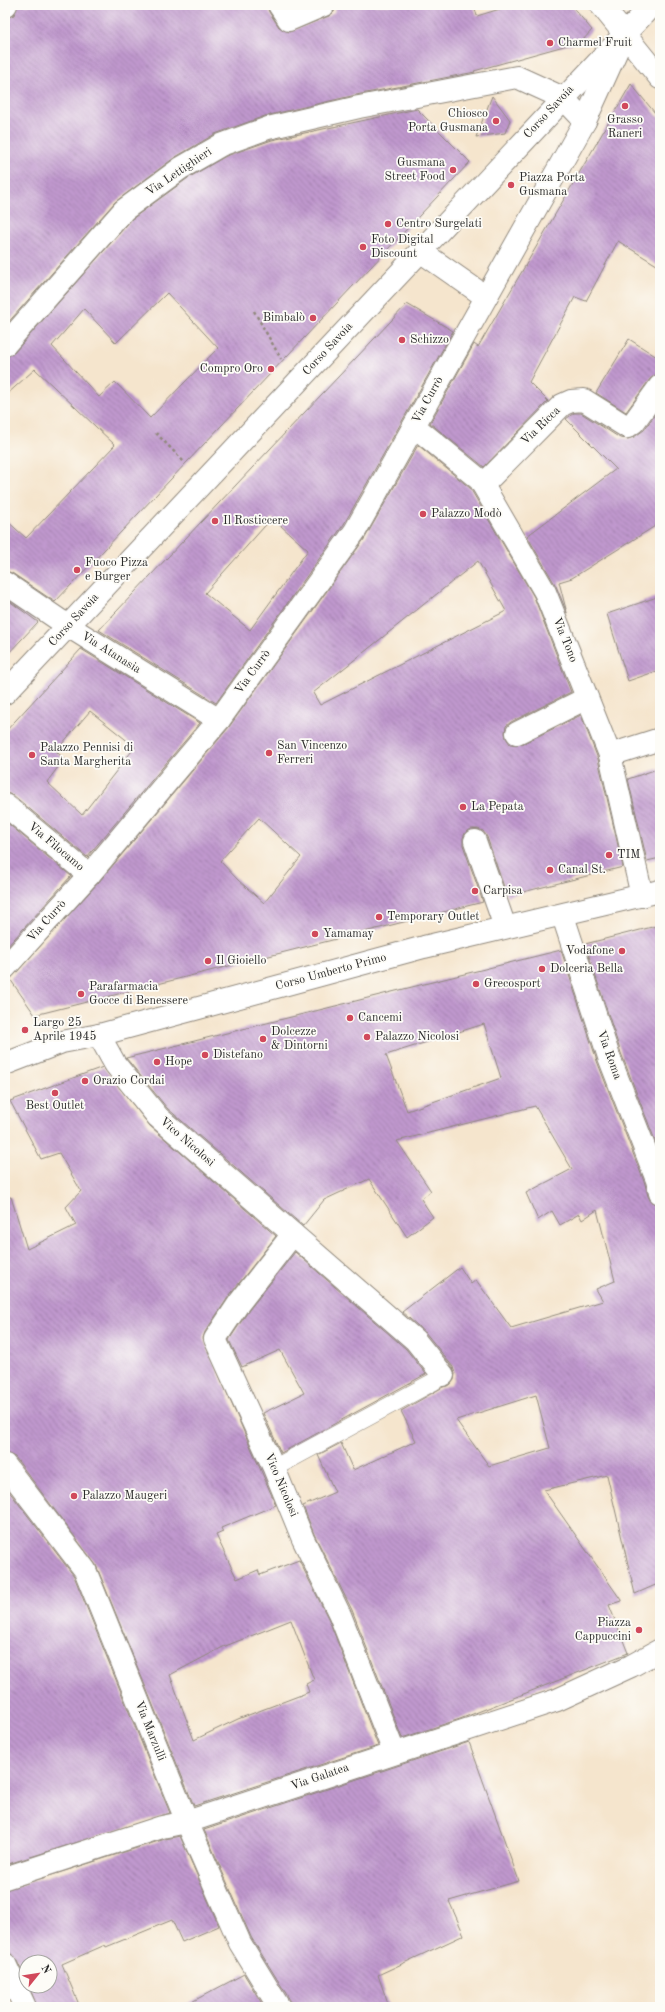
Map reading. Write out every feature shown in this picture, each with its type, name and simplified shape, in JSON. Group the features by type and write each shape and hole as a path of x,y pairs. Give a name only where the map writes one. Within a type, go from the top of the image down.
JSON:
{"street":[{"path":"279,5 289,20 324,5"},
{"path":"601,5 660,78"},
{"name":"Corso Savoia","path":"5,693 652,5"},
{"name":"Via Currò","path":"5,968 89,875 219,720 355,531 585,121 624,34"},
{"name":"Via Lettighieri","path":"5,345 124,210 181,168 221,145 268,128 517,77 563,98"},
{"path":"563,98 585,121"},
{"path":"420,250 486,297"},
{"name":"Via Ricca","path":"483,485 562,405 571,401 584,400 627,427 634,422 660,386"},
{"name":"Via Tono","path":"414,426 480,480 545,592 610,755 651,894"},
{"name":"Via Atanasia","path":"5,583 68,626 219,720"},
{"path":"517,733 587,698"},
{"path":"610,755 660,739"},
{"name":"Via Filocamo","path":"5,805 89,875"},
{"path":"475,841 505,927"},
{"name":"Corso Umberto Primo","path":"5,1064 62,1042 99,1035 505,927 562,916 651,894"},
{"name":"Via Roma","path":"562,916 609,1057 657,1180 660,1193"},
{"name":"Vico Nicolosi","path":"99,1035 114,1064 158,1116 415,1340 443,1375"},
{"name":"Vico Nicolosi","path":"293,1234 239,1303 215,1339 274,1468 303,1539 340,1615 394,1752"},
{"name":"Via Marzulli","path":"5,1465 85,1570 187,1822 240,1942 279,2007"},
{"name":"Via Galatea","path":"5,1878 162,1827 187,1822 394,1752 556,1700 631,1666 660,1650"},
{"path":"5,1964 25,2007"}],"lane":[{"path":"274,1468 433,1382 443,1375"}],"path":[{"path":"254,311 295,384"},
{"path":"156,433 204,481"}],"building":[{"path":"18,5 267,5 269,12 279,27 289,32 329,16 334,12 336,5 474,5 477,16 513,5 571,5 592,30 582,41 474,71 475,72 356,95 265,116 215,134 174,158 115,202 5,326 5,18 14,15"},
{"path":"631,84 660,119 660,267 618,241 586,301 575,297 529,382 548,401 484,467 430,423 474,344 478,347"},
{"name":"Chiosco Porta Gusmana","path":"492,96 510,120 505,133 476,137"},
{"path":"417,109 470,162 55,602 12,573 5,571 5,519 26,538 115,445 35,369 5,396 5,357 14,353 132,219 188,178 226,156 272,140","holes":["167,293 218,348 150,418 115,382 99,397 52,346 84,309 116,343"]},
{"path":"407,304 453,331 344,524 216,703 99,630","holes":["272,518 308,550 250,630 205,593"]},
{"path":"629,339 660,359 660,374 655,375 650,379 626,412 596,393"},
{"path":"660,407 660,523 572,578 559,582 567,613 556,586 527,536 616,469 566,419 574,413 581,413 620,438 628,439 644,430"},
{"path":"418,445 470,488 534,597 571,692 511,722 506,726 506,738 510,744 522,744 581,715 598,759 623,867 507,896 487,837 483,831 471,829 465,833 463,845 483,902 35,1015 10,979 98,883 229,727 365,538","holes":["478,561 506,611 320,705 313,693","259,818 301,857 264,903 238,880 220,861"]},
{"path":"660,596 660,670 628,681 607,614"},
{"path":"5,598 38,622 5,657"},
{"name":"Palazzo Pennisi di Santa Margherita","path":"81,649 200,723 87,857 13,795 5,793 5,732","holes":["90,711 135,747 82,815 47,782 64,759 56,751"]},
{"path":"660,768 660,858 647,861 628,779"},
{"path":"5,821 71,876 5,949"},
{"path":"660,925 660,1153 621,1053 585,944"},
{"path":"561,950 597,1061 645,1184 648,1196 651,1202 660,1205 660,1583 635,1594 607,1475 544,1490 621,1600 609,1605 628,1653 460,1719 402,1738 352,1610 314,1534 303,1506 335,1492 318,1455 341,1443 353,1470 416,1441 401,1411 443,1387 450,1385 454,1380 455,1374 453,1367 425,1332 402,1312 460,1267 471,1284 476,1280 511,1328 603,1301 596,1289 615,1281 597,1210 582,1220 579,1214 560,1225 552,1211 538,1220 526,1193 572,1169 535,1106 397,1141 431,1191 421,1199 433,1217 407,1237 369,1179 324,1200 303,1226 167,1108 126,1058","holes":["484,1024 501,1078 407,1111 386,1055","536,1395 550,1448 489,1466 456,1420"]},
{"path":"103,1067 150,1126 276,1236 229,1296 205,1332 203,1338 276,1505 221,1528 223,1532 216,1535 237,1579 258,1570 260,1575 299,1560 329,1620 378,1746 194,1806 96,1565 15,1457 5,1453 5,1198 11,1197 27,1249 76,1225 66,1207 81,1191 59,1153 41,1159 10,1101","holes":["291,1620 314,1680 306,1684 309,1692 238,1719 194,1740 170,1675 223,1647"]},
{"path":"295,1252 406,1349 426,1374 281,1453 263,1413 304,1393 280,1350 242,1367 229,1340 249,1310"},
{"path":"5,1486 74,1576 170,1813 5,1865"},
{"path":"469,1742 519,1881 449,1901 464,1935 378,1975 389,2007 291,2007 290,2000 251,1937 204,1830"},
{"path":"180,1836 219,1926 182,1942 172,1920 106,1947 105,1945 62,1964 80,2007 37,2007 32,1994 58,1994 58,1954 18,1954 18,1963 10,1953 5,1943 5,1890 165,1839"},
{"path":"244,1974 264,2007 182,2007"}],"place":[{"name":"Charmel Fruit","path":"550,43"},
{"name":"Grasso Raneri","path":"625,106"},
{"name":"Chiosco Porta Gusmana","path":"496,121"},
{"name":"Gusmana Street Food","path":"453,170"},
{"name":"Piazza Porta Gusmana","path":"511,185"},
{"name":"Centro Surgelati","path":"388,224"},
{"name":"Foto Digital Discount","path":"363,247"},
{"name":"Bimbalò","path":"313,318"},
{"name":"Schizzo","path":"402,340"},
{"name":"Compro Oro","path":"271,369"},
{"name":"Palazzo Modò","path":"423,514"},
{"name":"Il Rosticcere","path":"215,521"},
{"name":"Fuoco Pizza e Burger","path":"77,570"},
{"name":"San Vincenzo Ferreri","path":"269,753"},
{"name":"Palazzo Pennisi di Santa Margherita","path":"32,755"},
{"name":"La Pepata","path":"463,807"},
{"name":"TIM","path":"609,855"},
{"name":"Canal St.","path":"550,870"},
{"name":"Carpisa","path":"475,891"},
{"name":"Temporary Outlet","path":"379,917"},
{"name":"Yamamay","path":"315,934"},
{"name":"Vodafone","path":"622,951"},
{"name":"Il Gioiello","path":"208,961"},
{"name":"Dolceria Bella","path":"542,969"},
{"name":"Grecosport","path":"476,984"},
{"name":"Parafarmacia Gocce di Benessere","path":"81,994"},
{"name":"Cancemi","path":"350,1018"},
{"name":"Largo 25 Aprile 1945","path":"25,1030"},
{"name":"Palazzo Nicolosi","path":"367,1037"},
{"name":"Dolcezze & Dintorni","path":"263,1039"},
{"name":"Distefano","path":"205,1055"},
{"name":"Hope","path":"157,1062"},
{"name":"Orazio Cordai","path":"85,1081"},
{"name":"Best Outlet","path":"55,1093"},
{"name":"Palazzo Maugeri","path":"74,1496"},
{"name":"Piazza Cappuccini","path":"639,1630"}]}
